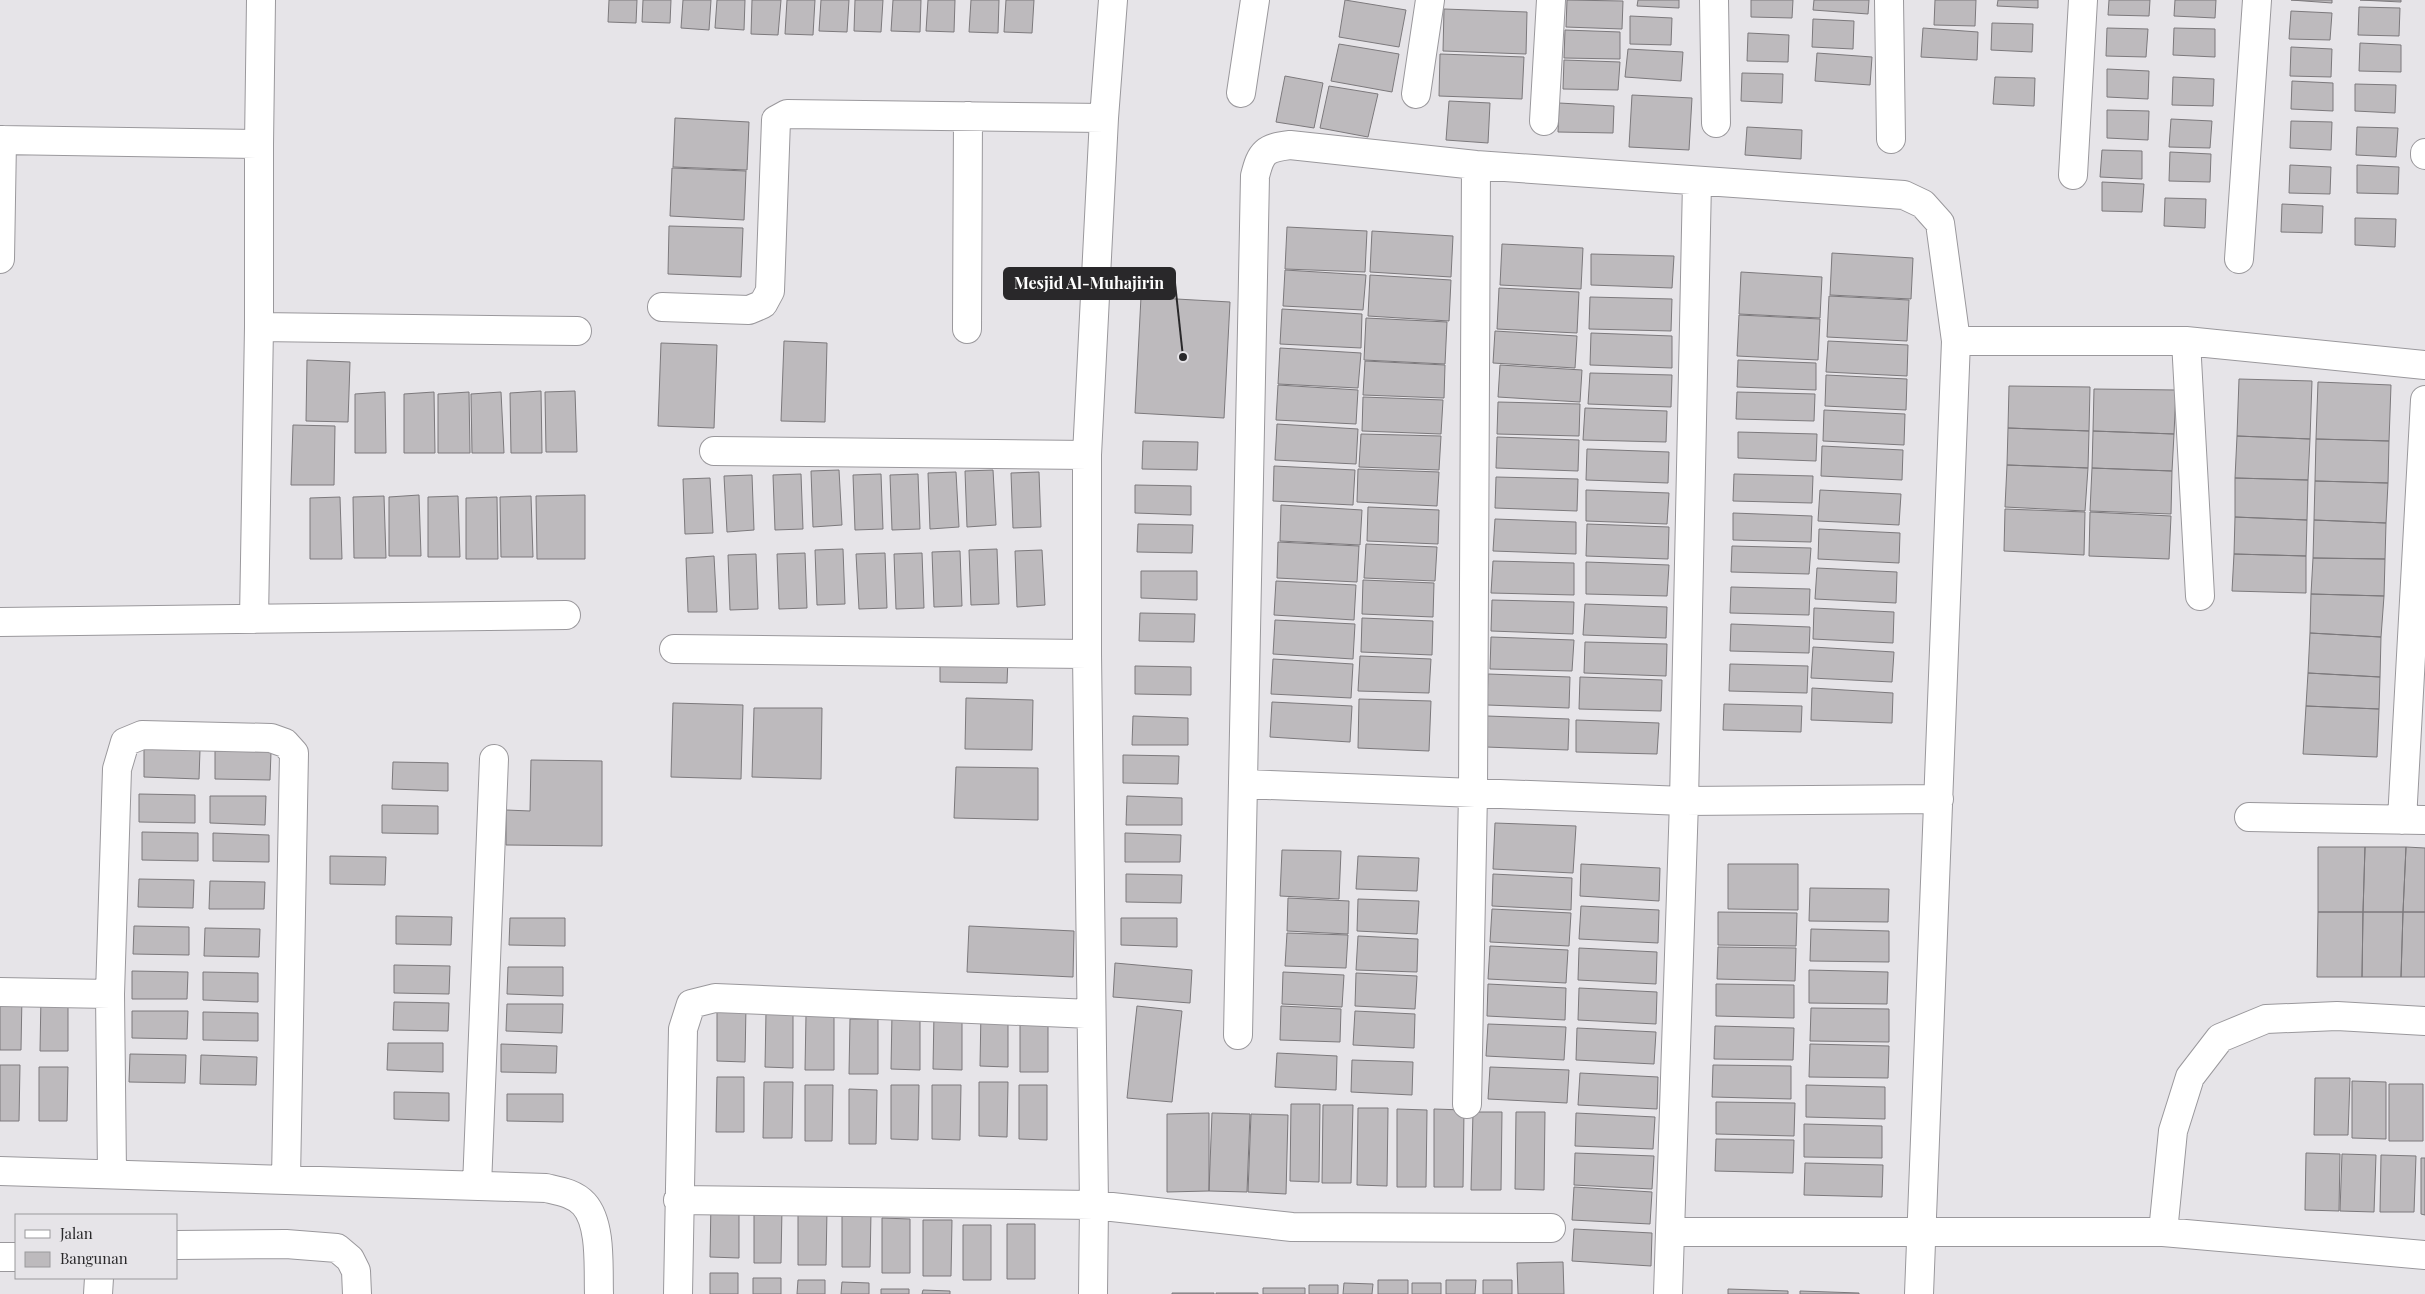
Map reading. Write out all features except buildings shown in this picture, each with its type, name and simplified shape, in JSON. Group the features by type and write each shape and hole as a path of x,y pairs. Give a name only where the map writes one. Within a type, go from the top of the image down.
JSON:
{"street":[{"path":"254,619 259,327 261,0"},
{"path":"1093,1294 1094,1204 1086,654 1087,455 1104,118 1113,0"},
{"path":"1241,93 1255,0"},
{"path":"1416,94 1430,0"},
{"path":"1544,121 1551,0"},
{"path":"1714,0 1716,123"},
{"path":"1889,0 1891,139"},
{"path":"2073,175 2083,0"},
{"path":"2239,259 2257,0"},
{"path":"662,307 749,310 764,304 770,291 776,120 787,114 1104,118"},
{"path":"966,329 968,116"},
{"path":"0,259 1,140 259,144"},
{"path":"1238,1035 1255,176 1259,158 1270,148 1290,145 1476,165 1697,182 1904,195 1923,204 1940,223 1956,341 1919,1294"},
{"path":"1467,1104 1473,792 1476,165"},
{"path":"1668,1294 1684,801 1697,182"},
{"path":"259,327 577,331"},
{"path":"1956,341 2186,341 2425,364"},
{"path":"2186,341 2200,596"},
{"path":"2249,817 2414,820 2425,400"},
{"path":"714,451 1087,455"},
{"path":"0,622 566,615"},
{"path":"674,649 1086,654"},
{"path":"112,1173 110,994 117,769 125,742 142,735 271,738 285,743 294,753 295,778 286,1179"},
{"path":"477,1186 494,759"},
{"path":"1243,784 1684,801 1939,799"},
{"path":"0,992 110,994"},
{"path":"678,1294 682,1029 691,1004 715,998 1091,1014"},
{"path":"2163,1232 2174,1131 2190,1077 2220,1038 2266,1018 2337,1016 2425,1021"},
{"path":"0,1171 546,1188 570,1194 584,1204 596,1229 599,1294"},
{"path":"678,1200 1094,1204 1292,1227 1551,1228"},
{"path":"1670,1232 2163,1232 2425,1255"},
{"path":"178,1245 286,1244 337,1248 350,1259 356,1270 357,1294"},
{"path":"0,1257 15,1256"},
{"path":"98,1294 99,1279"}],"place":[{"name":"Mesjid Al-Muhajirin","path":"1183,357"}]}
